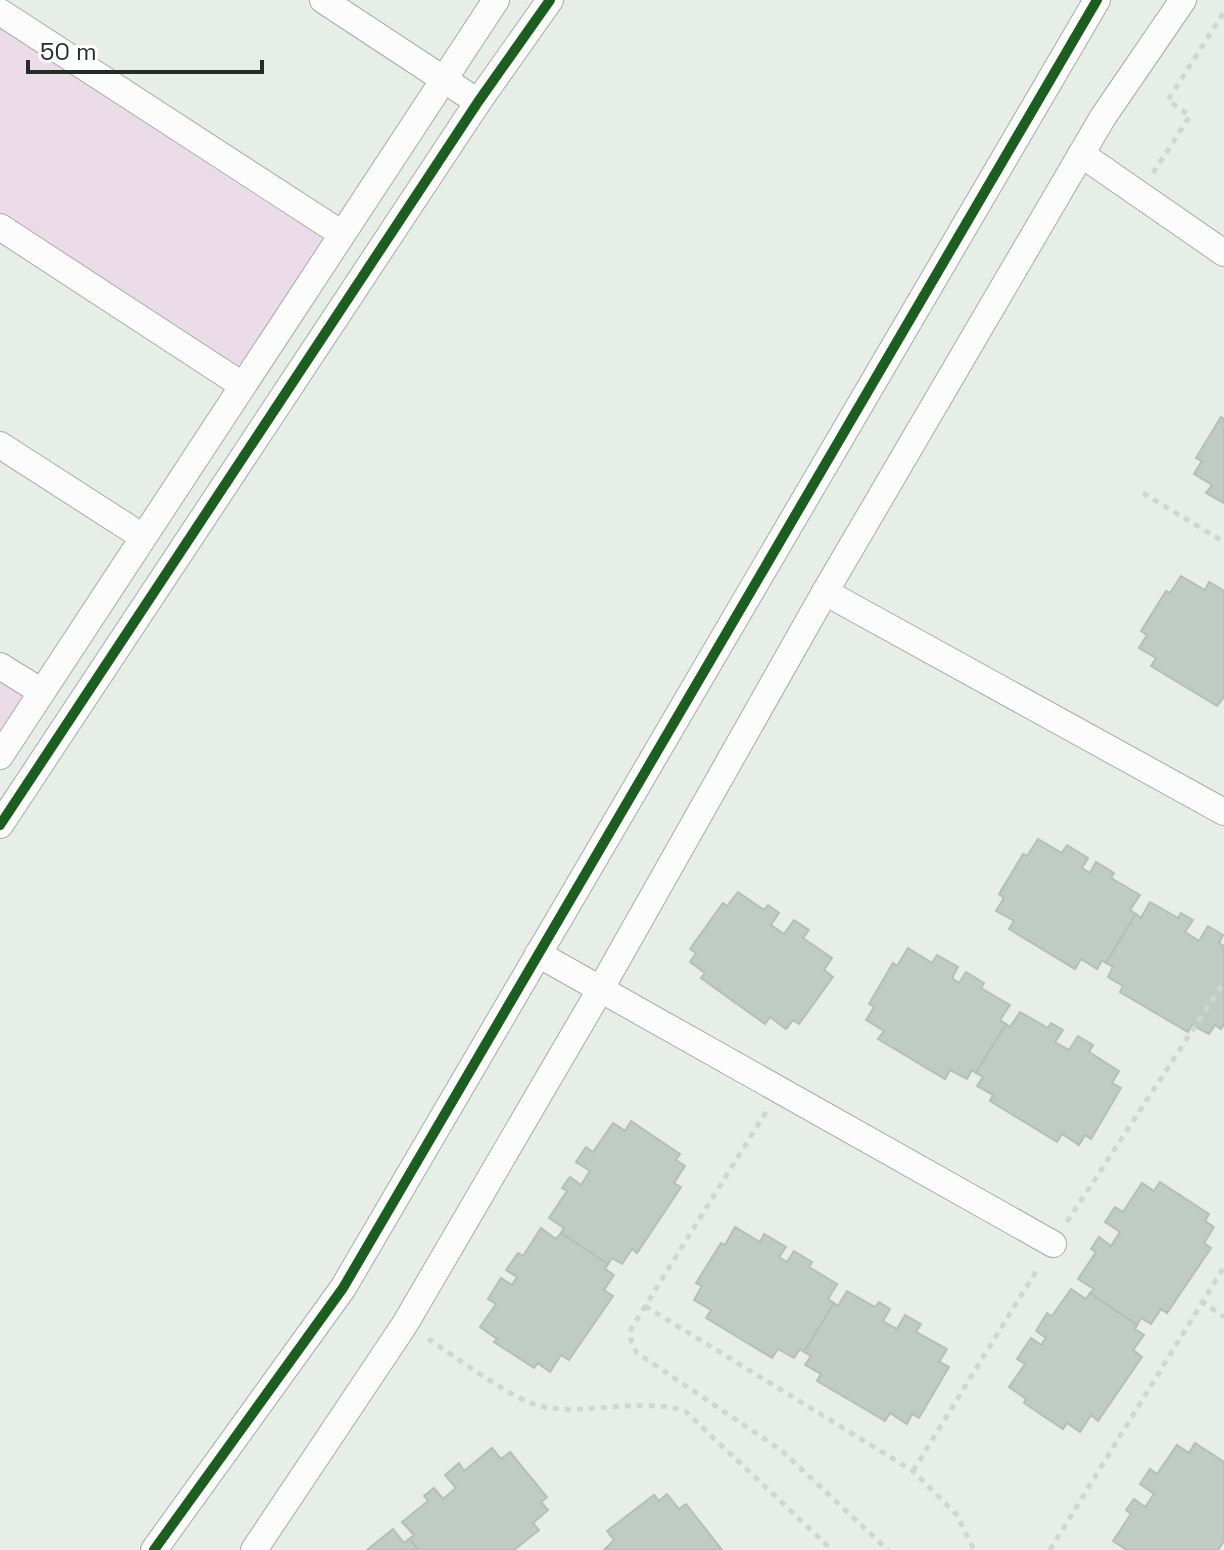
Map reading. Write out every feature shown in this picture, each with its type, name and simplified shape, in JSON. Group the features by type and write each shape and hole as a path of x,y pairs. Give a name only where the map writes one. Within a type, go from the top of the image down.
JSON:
{"street":[{"path":"323,0 478,102"},
{"path":"0,756 496,0"},
{"path":"0,825 478,102 550,0"},
{"path":"154,1550 343,1288 1097,0"},
{"path":"254,1550 405,1324 600,990 825,592 1081,154 1178,2"},
{"path":"0,12 342,234"},
{"path":"1081,154 1224,253"},
{"path":"0,227 242,385"},
{"path":"0,445 143,537"},
{"path":"825,592 1224,812"},
{"path":"0,666 42,692"},
{"path":"538,954 1053,1244"}],"path":[{"path":"1139,194 1190,116 1168,100 1224,12"},
{"path":"1143,493 1224,542"},
{"path":"779,1091 631,1329 631,1341 637,1353 781,1450 888,1550"},
{"path":"1050,1550 1224,1267"},
{"path":"1201,1301 1224,1317"},
{"path":"645,1306 913,1471 957,1515 974,1550"},
{"path":"405,1324 531,1403 558,1408 662,1407 685,1411 832,1550"}],"shaded area":[{"path":"0,12 342,234 242,385 0,226"},
{"path":"0,666 42,692 0,756"}],"building":[{"path":"1221,417 1224,419 1224,503 1206,493 1212,485 1194,474 1202,461 1196,458"},
{"path":"1181,576 1205,590 1209,582 1224,591 1224,697 1217,706 1151,666 1156,658 1139,648 1147,635 1141,631 1166,591 1170,593"},
{"path":"1038,839 1062,853 1067,845 1088,858 1082,868 1090,873 1096,862 1114,873 1111,878 1140,895 1130,910 1136,914 1106,963 1102,960 1097,969 1081,959 1075,969 1009,929 1014,921 996,911 1004,898 999,894 1023,854 1027,856"},
{"path":"738,892 764,910 768,905 779,913 771,925 784,934 794,920 809,930 803,938 832,958 824,970 833,977 799,1024 793,1020 786,1029 770,1017 765,1024 701,978 705,973 690,962 696,953 690,949 723,903 727,906"},
{"path":"1150,902 1178,918 1181,913 1193,920 1185,932 1199,941 1208,926 1223,935 1219,943 1224,946 1224,1024 1221,1029 1215,1025 1209,1034 1192,1025 1188,1032 1120,992 1123,986 1108,977 1113,967 1106,963 1136,914 1141,918"},
{"path":"908,948 932,963 937,955 958,967 952,978 959,983 966,972 984,983 981,988 1010,1005 1000,1020 1006,1024 976,1073 972,1070 967,1079 950,1070 945,1079 878,1039 884,1031 866,1020 874,1007 869,1004 893,963 897,966"},
{"path":"1020,1012 1048,1028 1051,1023 1063,1030 1055,1042 1069,1050 1078,1036 1093,1045 1089,1052 1119,1071 1112,1083 1121,1088 1091,1139 1085,1135 1079,1145 1062,1134 1057,1142 990,1101 993,1095 977,1086 983,1077 976,1073 1006,1024 1010,1027"},
{"path":"631,1121 680,1154 676,1160 685,1166 674,1183 681,1187 637,1253 632,1249 622,1264 612,1258 608,1264 561,1233 564,1228 549,1218 567,1191 562,1188 570,1177 581,1185 590,1171 576,1162 586,1147 593,1152 613,1123 625,1131"},
{"path":"1160,1182 1209,1214 1205,1221 1214,1227 1204,1243 1211,1248 1167,1313 1161,1309 1151,1324 1141,1318 1137,1325 1090,1293 1094,1289 1078,1279 1096,1252 1091,1249 1099,1237 1111,1246 1120,1232 1105,1222 1115,1207 1123,1212 1142,1183 1154,1191"},
{"path":"735,1227 760,1242 764,1234 786,1247 779,1257 787,1262 794,1251 812,1262 809,1267 837,1284 828,1299 834,1303 804,1352 800,1349 794,1358 778,1349 772,1358 706,1318 711,1310 694,1300 702,1286 696,1283"},
{"path":"541,1228 556,1239 561,1233 608,1264 605,1269 614,1275 604,1290 613,1296 569,1360 561,1355 550,1372 538,1363 534,1368 494,1342 497,1339 480,1327 496,1304 488,1299 501,1278 512,1285 517,1277 506,1270 518,1253 523,1256"},
{"path":"1071,1289 1086,1299 1090,1293 1137,1325 1135,1329 1144,1335 1133,1350 1142,1357 1098,1421 1091,1415 1080,1432 1067,1423 1063,1429 1024,1403 1026,1399 1009,1387 1025,1364 1017,1359 1031,1338 1041,1345 1046,1338 1036,1331 1047,1313 1052,1316"},
{"path":"847,1291 875,1307 879,1302 890,1309 883,1321 897,1329 905,1315 921,1324 916,1332 947,1349 939,1362 949,1367 919,1418 912,1414 907,1424 890,1413 885,1421 817,1381 821,1374 805,1365 811,1356 804,1352 834,1303 838,1306"},
{"path":"1195,1443 1224,1462 1224,1541 1218,1550 1127,1550 1113,1541 1131,1514 1126,1510 1134,1499 1145,1507 1154,1494 1140,1484 1150,1469 1157,1474 1177,1445 1189,1453"},
{"path":"492,1448 501,1459 510,1452 547,1497 541,1502 548,1510 533,1523 539,1530 514,1550 419,1550 409,1539 414,1535 402,1522 428,1501 424,1496 434,1488 443,1499 456,1488 445,1475 459,1463 464,1471"},
{"path":"667,1494 679,1509 686,1504 722,1550 604,1550 614,1540 607,1531 654,1495 659,1501"},
{"path":"393,1529 404,1543 409,1539 419,1550 367,1550"}],"cycle path":[{"path":"0,825 478,102 550,0"},
{"path":"154,1550 343,1288 1097,0"}]}
